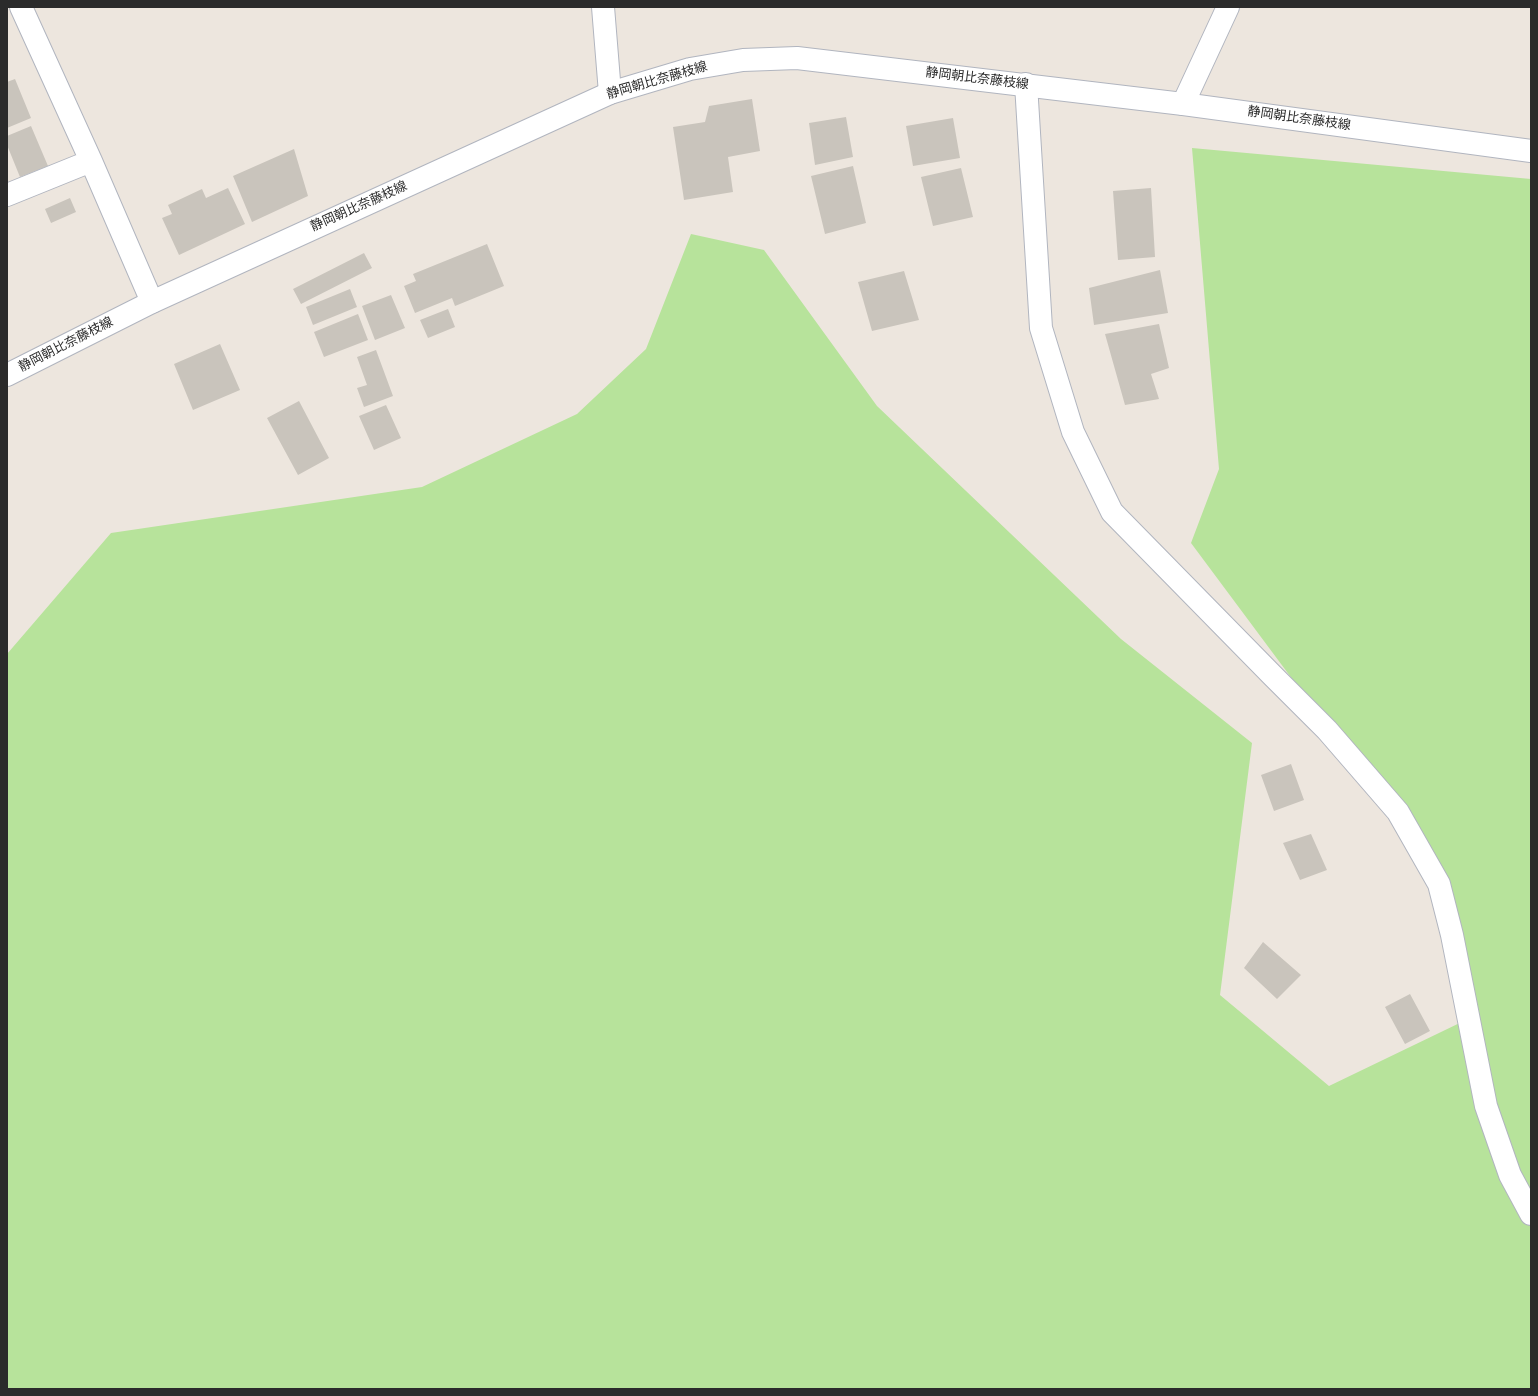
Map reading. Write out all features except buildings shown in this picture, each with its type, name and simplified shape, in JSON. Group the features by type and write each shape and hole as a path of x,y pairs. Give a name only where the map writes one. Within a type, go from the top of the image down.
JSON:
{"street":[{"path":"22,7 152,302"},
{"path":"603,7 610,93"},
{"path":"1183,104 1228,7"},
{"name":"静岡朝比奈藤枝線","path":"7,375 152,302 610,93 690,69 743,60 797,58 1026,84 1531,151"},
{"path":"1026,84 1041,328 1073,432 1112,512 1272,676 1327,730 1398,812 1439,884 1452,935 1486,1106 1510,1175 1531,1214"},
{"path":"7,195 91,161"}],"green space":[{"path":"1192,148 1531,179 1531,1389 7,1389 7,654 111,533 422,487 577,414 646,349 691,234 764,250 877,406 1121,639 1252,743 1220,995 1329,1086 1468,1019 1442,894 1351,758 1191,543 1219,469"}]}
